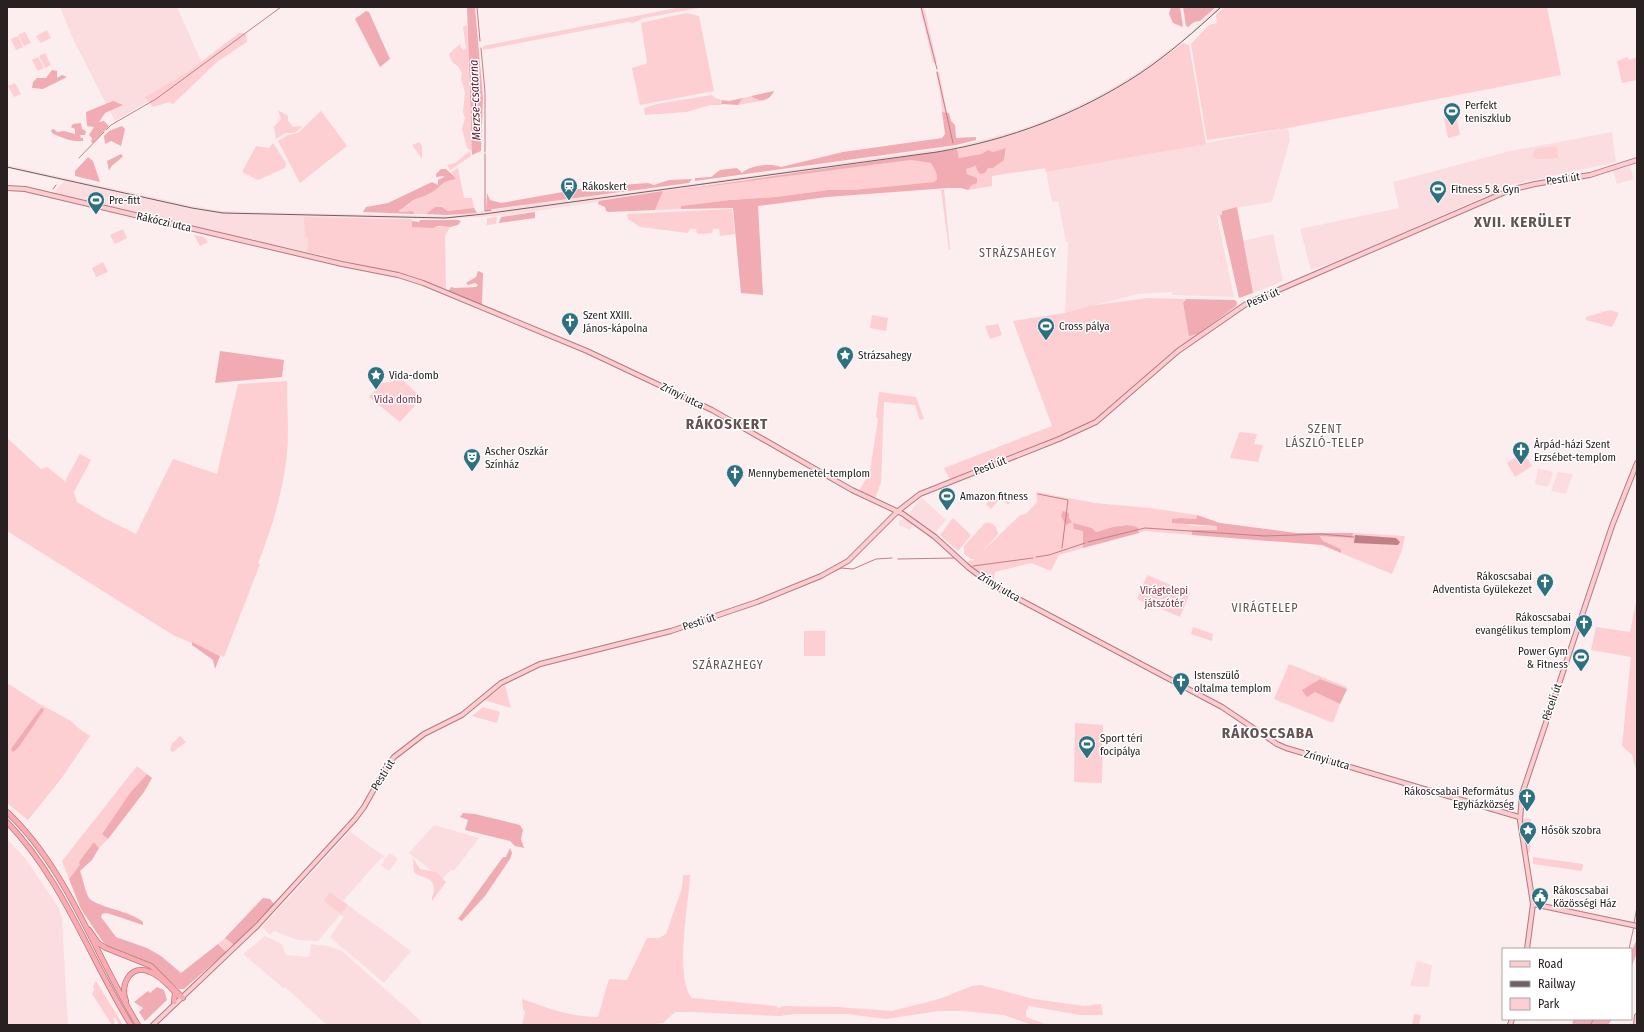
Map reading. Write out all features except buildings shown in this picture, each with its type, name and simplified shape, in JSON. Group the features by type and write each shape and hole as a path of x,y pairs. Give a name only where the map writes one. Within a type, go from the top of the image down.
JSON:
{"highway":[{"path":"7,812 26,831 45,856 138,1025"},
{"path":"7,822 32,850 53,882 131,1025"},
{"path":"81,920 98,943 116,953 151,966 180,995"},
{"path":"131,1014 124,995 124,986 128,977 135,972 145,970 152,972 180,995"},
{"path":"174,1002 186,991"}],"main road":[{"name":"Pesti út","path":"216,966 257,926 355,819 369,799 387,766 397,754 424,734 462,715 501,682 540,664 671,631 799,586 844,564 898,511 924,492 1088,427 1105,415 1178,351 1246,304 1510,190 1535,184 1590,175 1637,160"},
{"name":"Rákóczi utca","path":"7,188 25,189 342,264 403,276 498,315"},
{"name":"Zrínyi utca","path":"498,315 587,351 684,396 852,490 898,511 935,537 969,568 992,585 1216,703 1286,748 1519,817"},
{"name":"Péceli út","path":"1527,948 1532,904 1519,817 1522,794 1615,519 1637,463"},
{"path":"1532,904 1637,926"},
{"path":"186,991 216,966"},
{"path":"153,1025 180,995 216,966"},
{"path":"150,1025 174,1002"},
{"path":"1636,1025 1637,1016"}],"shaded area":[{"path":"60,7 177,7 202,63 152,99 115,121 73,39"},
{"path":"467,7 475,7 483,98 481,151 472,155"},
{"path":"1171,7 1180,7 1183,27 1173,23 1169,14"},
{"path":"1183,7 1216,7 1200,21 1194,22 1188,27 1186,26"},
{"path":"1218,7 1223,7 1139,76 1096,101 1052,121 987,143 937,153 508,215 446,219 305,217 308,238 307,252 56,196 55,191 64,181 7,168 7,165 193,206 223,211 446,216 627,193 960,146 1015,131 1051,118 1094,98 1137,73 1181,41"},
{"path":"366,11 369,12 390,59 380,67 355,19"},
{"path":"52,70 57,71 57,78 62,75 67,77 43,89 32,88 33,82 37,78 46,78"},
{"path":"774,91 770,97 764,100 757,100 751,96"},
{"path":"743,98 738,105 721,104 722,100 729,101"},
{"path":"113,101 123,105 105,113 99,122 104,121 109,126 93,143 91,142 92,138 89,135 94,127 87,126 86,112"},
{"path":"942,112 949,113 951,121 955,125 956,138 976,137 976,140 956,145 695,181 695,178 711,177 720,170 737,168 742,173 755,167 772,165 781,167 843,152 942,138 945,134"},
{"path":"81,123 82,129 86,131 85,135 80,135 81,138 83,138 83,141 63,138 52,133 51,130 54,129 57,132 64,131 75,134 75,129 71,127 73,124"},
{"path":"122,126 125,129 121,146 111,141 105,144 104,136 109,131"},
{"path":"1288,128 1290,140 1272,202 1222,210 1222,215 1217,216 1234,297 1172,295 1172,292 1138,294 1065,313 1068,242 1066,242 1058,201 1052,202 1046,172"},
{"path":"1612,132 1616,162 1510,185 1344,259 1311,270 1300,229 1399,208 1393,182 1510,151"},
{"path":"1006,148 1004,160 993,168 988,168 985,173 980,174 976,166 966,169 967,174 977,178 977,183 972,185 968,190 961,188 948,188 827,197 758,206 763,295 741,293 733,208 681,209 681,206 730,200 776,197 828,190 853,190 934,182 937,179 936,172 931,163 911,160 680,190 957,149 959,158 981,154 988,150 993,152"},
{"path":"121,154 123,156 109,171 107,161"},
{"path":"88,157 93,161 100,182 75,176 75,171"},
{"path":"1630,166 1634,179 1617,184 1613,171"},
{"path":"441,169 446,169 456,178 447,181 429,194 412,201 399,210 400,212 413,211 414,214 363,212 366,207 388,203 432,182 438,185 438,180 444,177 436,177 436,174"},
{"path":"692,179 689,183 486,210 487,193 490,200 501,203 585,188 648,183 654,185 669,180"},
{"path":"663,191 655,210 609,212 606,211 605,207 598,204 599,201"},
{"path":"435,207 442,207 448,211 474,208 477,213 447,215 426,214"},
{"path":"1237,207 1253,293 1239,298 1220,215 1222,215 1222,211"},
{"path":"535,212 535,218 499,223 501,217"},
{"path":"420,220 461,221 458,225 450,227 412,227 412,221 419,222"},
{"path":"1273,234 1283,281 1253,293 1243,241"},
{"path":"478,271 483,273 482,305 448,292 451,287 476,287 478,285 475,283 468,285 466,283 476,277"},
{"path":"1186,299 1235,300 1237,303 1236,306 1198,334 1189,336 1183,303"},
{"path":"220,351 284,360 282,377 215,383"},
{"path":"1538,469 1551,471 1553,474 1548,487 1535,484"},
{"path":"1558,472 1573,474 1566,494 1551,491"},
{"path":"921,497 946,520 935,533 909,514"},
{"path":"1063,511 1069,513 1069,518 1072,522 1066,525 1061,516"},
{"path":"1197,515 1220,523 1296,533 1353,533 1352,538 1320,536 1323,541 1341,549 1341,553 1322,545 1192,535 1192,530 1217,530 1217,526 1172,523 1172,519 1196,519"},
{"path":"905,518 914,524 910,530 899,525 899,521"},
{"path":"1073,523 1092,528 1096,532 1117,526 1128,525 1138,528 1139,533 1083,548 1083,531 1074,529"},
{"path":"1355,535 1396,538 1400,542 1398,545 1354,543"},
{"path":"192,642 220,656 215,669 213,660 192,645"},
{"path":"1320,679 1347,689 1340,704 1315,692 1307,697 1302,690"},
{"path":"41,708 44,710 18,748 13,752 11,749"},
{"path":"147,774 152,778 144,792 108,839 102,834 130,793"},
{"path":"463,813 475,814 520,825 523,830 521,839 524,848 515,846 510,841 465,830 468,820 460,817"},
{"path":"434,825 479,838 454,871 451,870 442,879 409,853"},
{"path":"351,830 352,833 386,858 390,853 398,859 389,871 381,866 385,859 382,857 343,901 330,892 340,914 348,905 411,951 384,983 330,937 344,917 340,915 318,941 298,940 274,931 270,935 262,927"},
{"path":"7,839 25,858 59,908 62,918 68,1025 7,1025"},
{"path":"94,842 99,848 92,860 80,871 89,898 99,904 138,918 143,922 143,925 107,913 102,914 101,917 116,937 147,948 161,956 181,973 218,944 226,952 184,989 179,989 148,962 106,945 81,909 69,879 80,865 79,862"},
{"path":"510,848 512,853 510,859 485,896 462,921 458,919 503,857 506,857"},
{"path":"263,898 270,899 274,904 234,945 225,938"},
{"path":"265,936 282,944 286,955 309,957 311,944 328,946 342,951 420,1020 422,1025 327,1025 285,987 283,988 243,954"},
{"path":"1637,939 1637,953 1632,966 1632,950"},
{"path":"1417,961 1432,965 1429,987 1410,986"},
{"path":"157,987 164,990 167,1000 145,1021 139,1012 143,1008 134,1002 148,991 150,993"},
{"path":"1574,1020 1611,1020 1608,1025 1575,1025 1572,1023"}],"green space":[{"path":"682,7 704,7 644,18 633,23 628,22 483,50 483,46"},
{"path":"920,7 923,7 925,11 937,63 933,63"},
{"path":"1224,7 1547,7 1561,75 1288,128 1207,140 1191,44 1209,25 1217,23 1216,15"},
{"path":"686,13 699,16 714,91 640,105 632,68 646,64 647,62 641,23"},
{"path":"467,25 472,151 467,148 462,129 465,118 463,112 465,92 461,79 462,74 459,67 452,62 449,54 460,44 462,49 464,50 466,48 463,27"},
{"path":"47,30 51,38 41,43 36,36"},
{"path":"25,32 31,43 24,46 18,35"},
{"path":"239,33 246,33 247,42 218,61 173,104 169,102 153,107 145,97 188,72"},
{"path":"18,36 23,47 16,50 11,39"},
{"path":"1183,43 1189,45 1206,144 1046,172 1045,168 992,176 992,186 968,190 972,185 977,183 977,178 967,174 966,169 976,166 993,168 1005,157 1006,148 993,152 988,150 981,154 959,158 957,149 1019,132 1076,110 1130,80"},
{"path":"45,53 51,65 45,68 39,56"},
{"path":"38,57 44,68 38,71 32,60"},
{"path":"1628,57 1629,60 1637,57 1637,80 1622,83 1617,61"},
{"path":"936,72 939,72 947,113 942,112"},
{"path":"15,83 21,94 14,97 8,86"},
{"path":"712,95 715,98 722,100 720,103 723,105 711,105 686,112 645,115 644,108 657,104"},
{"path":"751,96 757,100 767,100 738,105 743,98"},
{"path":"278,110 288,116 288,121 293,127 302,126 295,133 285,133 276,139 274,127 281,119"},
{"path":"321,111 347,146 300,183 278,141 288,135 298,133"},
{"name":"Perfekt teniszklub","path":"1456,115 1460,135 1448,138 1444,118"},
{"path":"419,142 422,146 422,159 412,145"},
{"path":"273,143 286,163 285,168 258,180 242,172 256,146 269,148"},
{"path":"1557,147 1558,158 1536,159 1533,155 1535,149"},
{"path":"470,151 471,156 450,170 447,165 455,163"},
{"path":"911,160 931,163 936,172 937,179 934,182 853,190 828,190 776,197 730,200 681,206 681,209 655,210 663,191"},
{"path":"458,168 464,198 472,198 474,208 448,211 442,207 435,207 426,214 413,214 412,211 400,212 399,210 408,206 410,202 430,194 435,188 449,180 456,178 451,172"},
{"path":"944,189 950,249 949,250 941,190"},
{"path":"732,209 735,234 720,236 719,229 713,229 712,233 697,234 696,229 690,229 688,233 640,227 628,219 627,214"},
{"path":"304,217 412,219 412,227 450,227 445,236 446,291 409,276 307,252 308,238 305,237"},
{"path":"497,217 496,224 487,225 487,218"},
{"path":"123,229 127,238 115,244 110,235"},
{"path":"194,235 204,237 208,242 200,246"},
{"path":"103,262 108,272 96,277 92,268"},
{"path":"1148,298 1185,299 1183,303 1189,335 1198,334 1172,352 1095,420 1087,425 952,479 949,478 944,468 1052,426 1013,321 1065,313 1089,306"},
{"path":"1610,310 1619,313 1612,327 1586,320 1586,317"},
{"path":"872,315 888,318 886,331 870,328"},
{"path":"998,324 1002,335 990,339 985,326"},
{"name":"Vida domb","path":"399,377 422,398 400,422 369,397 381,383 391,382"},
{"path":"287,381 288,445 280,496 268,537 258,563 260,564 224,657 173,635 7,531 7,438 41,469 47,467 65,481 80,454 91,460 74,492 77,502 136,534 173,459 217,474 238,384"},
{"path":"879,392 916,397 924,419 920,420 915,405 884,402 881,483 875,498 859,491 870,472 878,419 876,416"},
{"path":"1239,433 1257,434 1254,444 1263,445 1258,462 1230,458"},
{"path":"1523,452 1532,466 1515,477 1507,463"},
{"path":"727,471 744,471 744,478 727,479"},
{"path":"1002,491 1012,500 1008,505 998,496"},
{"path":"1036,492 1095,503 1150,508 1197,515 1196,519 1172,519 1193,526 1217,526 1217,530 1193,530 1192,535 1145,531 1139,533 1138,528 1122,525 1096,532 1092,528 1074,524 1074,529 1083,531 1083,548 1059,555 1051,571 1031,563 995,572 993,584 967,563 970,560 973,561 975,559 971,559 964,554 964,546 985,523 991,523 996,527 998,534 982,552 1020,515 1026,514 1037,502"},
{"path":"995,495 1000,499 991,509 986,504"},
{"path":"953,518 971,535 958,551 940,535"},
{"path":"1353,533 1405,536 1402,550 1392,574 1341,553 1341,549 1323,541 1320,535 1352,538"},
{"name":"Virágtelepi játszótér","path":"1147,575 1190,593 1180,617 1137,599"},
{"path":"1637,597 1637,773 1632,755 1622,746 1631,657 1591,650 1596,627 1630,632"},
{"path":"1193,627 1213,634 1212,641 1191,634"},
{"path":"804,631 825,631 825,656 804,656"},
{"path":"1289,664 1347,687 1347,689 1320,679 1314,682 1315,692 1340,704 1333,723 1274,699"},
{"path":"7,683 38,703 71,721 90,736 61,779 28,820 7,803"},
{"path":"505,685 511,708 484,700"},
{"path":"483,707 500,712 497,723 472,716"},
{"path":"1075,723 1103,725 1102,783 1074,782"},
{"path":"180,736 186,742 173,752 170,750 172,744"},
{"path":"137,766 147,774 130,793 102,834 108,839 99,848 94,842 81,865 69,879 62,861"},
{"path":"1522,819 1531,819 1530,852 1527,854"},
{"path":"1533,857 1583,864 1582,871 1533,864"},
{"path":"413,858 420,869 436,872 446,882 432,901 434,885 430,880 414,872"},
{"path":"683,875 690,875 683,958 684,975 687,988 692,998 776,1006 779,1008 783,1006 838,1007 892,1011 939,999 972,986 981,985 1034,999 1084,1006 1101,1004 1103,1015 1080,1015 1029,1006 1026,1011 1026,1017 1048,1025 1032,1025 1004,1015 963,1011 939,1011 886,1019 847,1014 794,1014 780,1016 675,1012 663,1023 645,1025 522,1025 525,1012 523,1009 522,999 569,1014 598,1017 609,979 627,980 647,938 659,938 666,934 682,888"},
{"path":"330,892 348,905 341,914 324,901"},
{"path":"225,938 234,945 226,952 218,944"},
{"path":"96,981 123,1025 119,1025 115,1017 113,1019 115,1023 112,1025 92,994 94,990 93,986"},
{"path":"1414,1014 1421,1015 1419,1025 1412,1025"}],"waterway":[{"path":"106,130 111,125 156,99 281,7"},
{"name":"Merzse-csatorna","path":"477,7 480,41"},
{"path":"921,7 937,69"},
{"name":"Merzse-csatorna","path":"481,48 485,92 485,152"},
{"path":"937,72 953,143"},
{"path":"79,158 104,132"},
{"name":"Merzse-csatorna","path":"485,154 485,211 491,210"},
{"path":"53,189 56,185"},
{"path":"1038,494 1068,500 1062,548"},
{"path":"1088,542 1145,528 1265,536 1322,534 1354,537"},
{"path":"1036,557 1049,555 1085,543"},
{"path":"805,585 841,568 853,569 876,559 892,558"},
{"path":"898,559 956,558"},
{"path":"973,566 1033,558"},
{"path":"1634,923 1637,907"},
{"path":"1629,948 1634,926"},
{"path":"1590,1025 1593,1020"}],"railway":[{"path":"7,167 192,208 223,213 445,218 484,214 937,152 964,147 1016,133 1067,113 1092,101 1139,74 1192,33 1221,7"}],"place":[{"name":"Perfekt teniszklub","path":"1452,126"},
{"name":"Rákoskert","path":"569,201"},
{"name":"Fitness 5 & Gyn","path":"1438,204"},
{"name":"Pre-fitt","path":"96,215"},
{"name":"Szent XXIII. János-kápolna","path":"570,336"},
{"name":"Cross pálya","path":"1046,341"},
{"name":"Strázsahegy","path":"845,370"},
{"name":"Vida-domb","path":"376,390"},
{"name":"Árpád-házi Szent Erzsébet-templom","path":"1521,465"},
{"name":"Ascher Oszkár Színház","path":"472,472"},
{"name":"Mennybemenetel-templom","path":"735,488"},
{"name":"Amazon fitness","path":"947,511"},
{"name":"Rákoscsabai Adventista Gyülekezet","path":"1545,597"},
{"name":"Rákoscsabai evangélikus templom","path":"1584,638"},
{"name":"Power Gym & Fitness","path":"1581,672"},
{"name":"Istenszülő oltalma templom","path":"1181,696"},
{"name":"Sport téri focipálya","path":"1087,759"},
{"name":"Rákoscsabai Református Egyházközség","path":"1527,812"},
{"name":"Hősök szobra","path":"1528,845"},
{"name":"Rákoscsabai Közösségi Ház","path":"1540,911"}],"district":[{"name":"XVII. KERÜLET","path":"1523,222"},
{"name":"STRÁZSAHEGY","path":"1018,253"},
{"name":"RÁKOSKERT","path":"727,424"},
{"name":"SZENT LÁSZLÓ-TELEP","path":"1325,436"},
{"name":"VIRÁGTELEP","path":"1265,608"},
{"name":"SZÁRAZHEGY","path":"728,665"},
{"name":"RÁKOSCSABA","path":"1268,733"}]}
